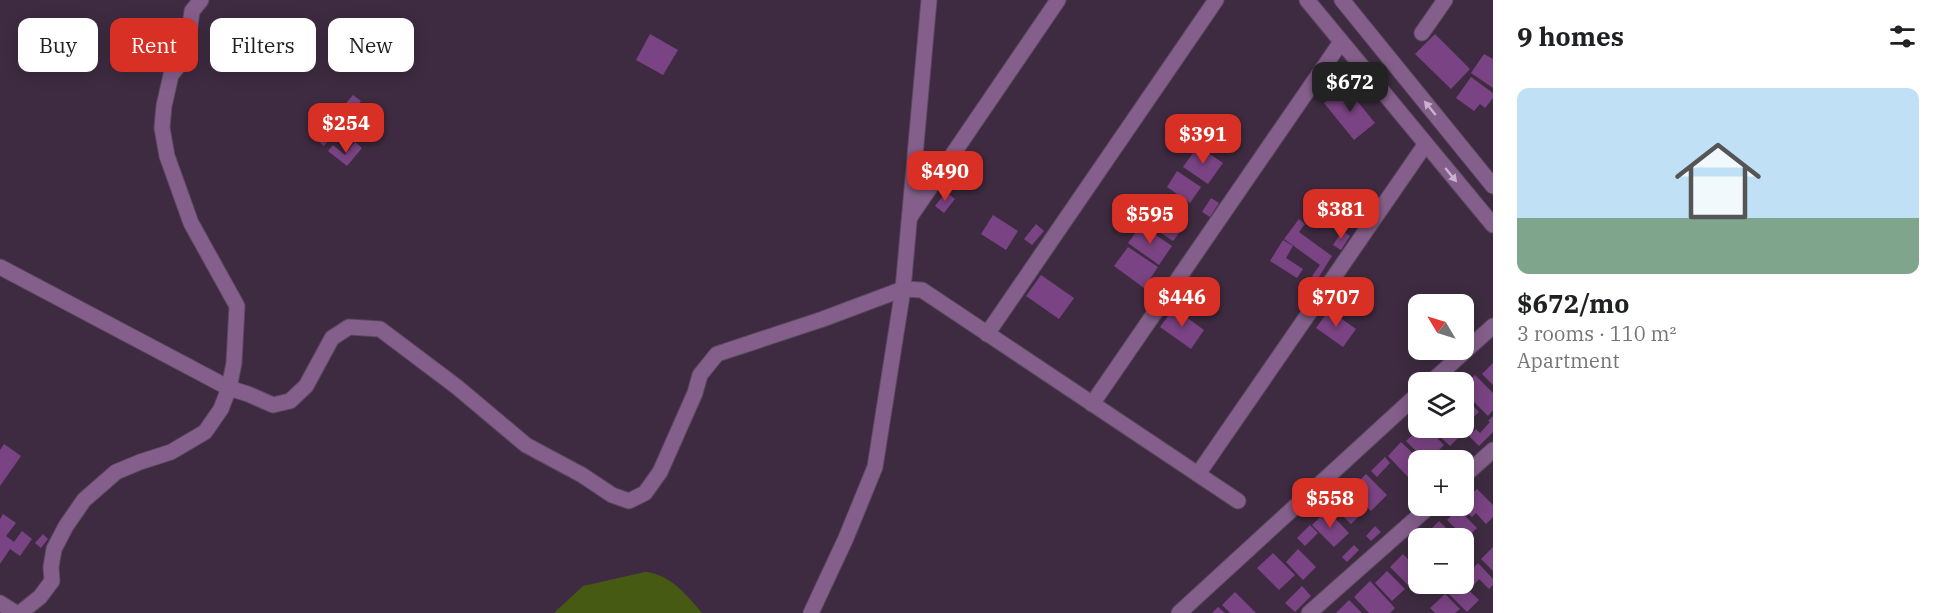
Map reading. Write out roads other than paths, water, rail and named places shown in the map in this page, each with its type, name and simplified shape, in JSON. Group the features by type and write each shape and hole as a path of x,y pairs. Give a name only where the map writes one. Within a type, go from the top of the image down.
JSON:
{"street":[{"path":"0,603 18,613 40,597 51,581 54,549 84,500 116,472 171,452 205,432 221,409 229,388 234,363 237,306 191,223 167,156 162,128 171,75 186,56 192,11 201,0"},
{"path":"811,613 846,538 875,467 903,289 929,0"},
{"path":"908,220 1058,0"},
{"path":"987,334 1216,0"},
{"path":"1307,0 1493,225"},
{"path":"1342,0 1493,186"},
{"path":"1422,33 1445,0"},
{"path":"1092,404 1341,42"},
{"path":"1198,474 1425,145"},
{"path":"0,267 229,388 249,393 273,405 290,401 306,386 332,338 349,327 380,329 456,387 526,445 582,475 612,495 629,501 645,493 660,472 695,393 700,375 717,354 823,319 903,289 922,290 1238,501"},
{"path":"1442,372 1493,326"},
{"path":"1179,613 1408,403"},
{"path":"1474,467 1493,450"},
{"path":"1310,613 1419,516"}]}
